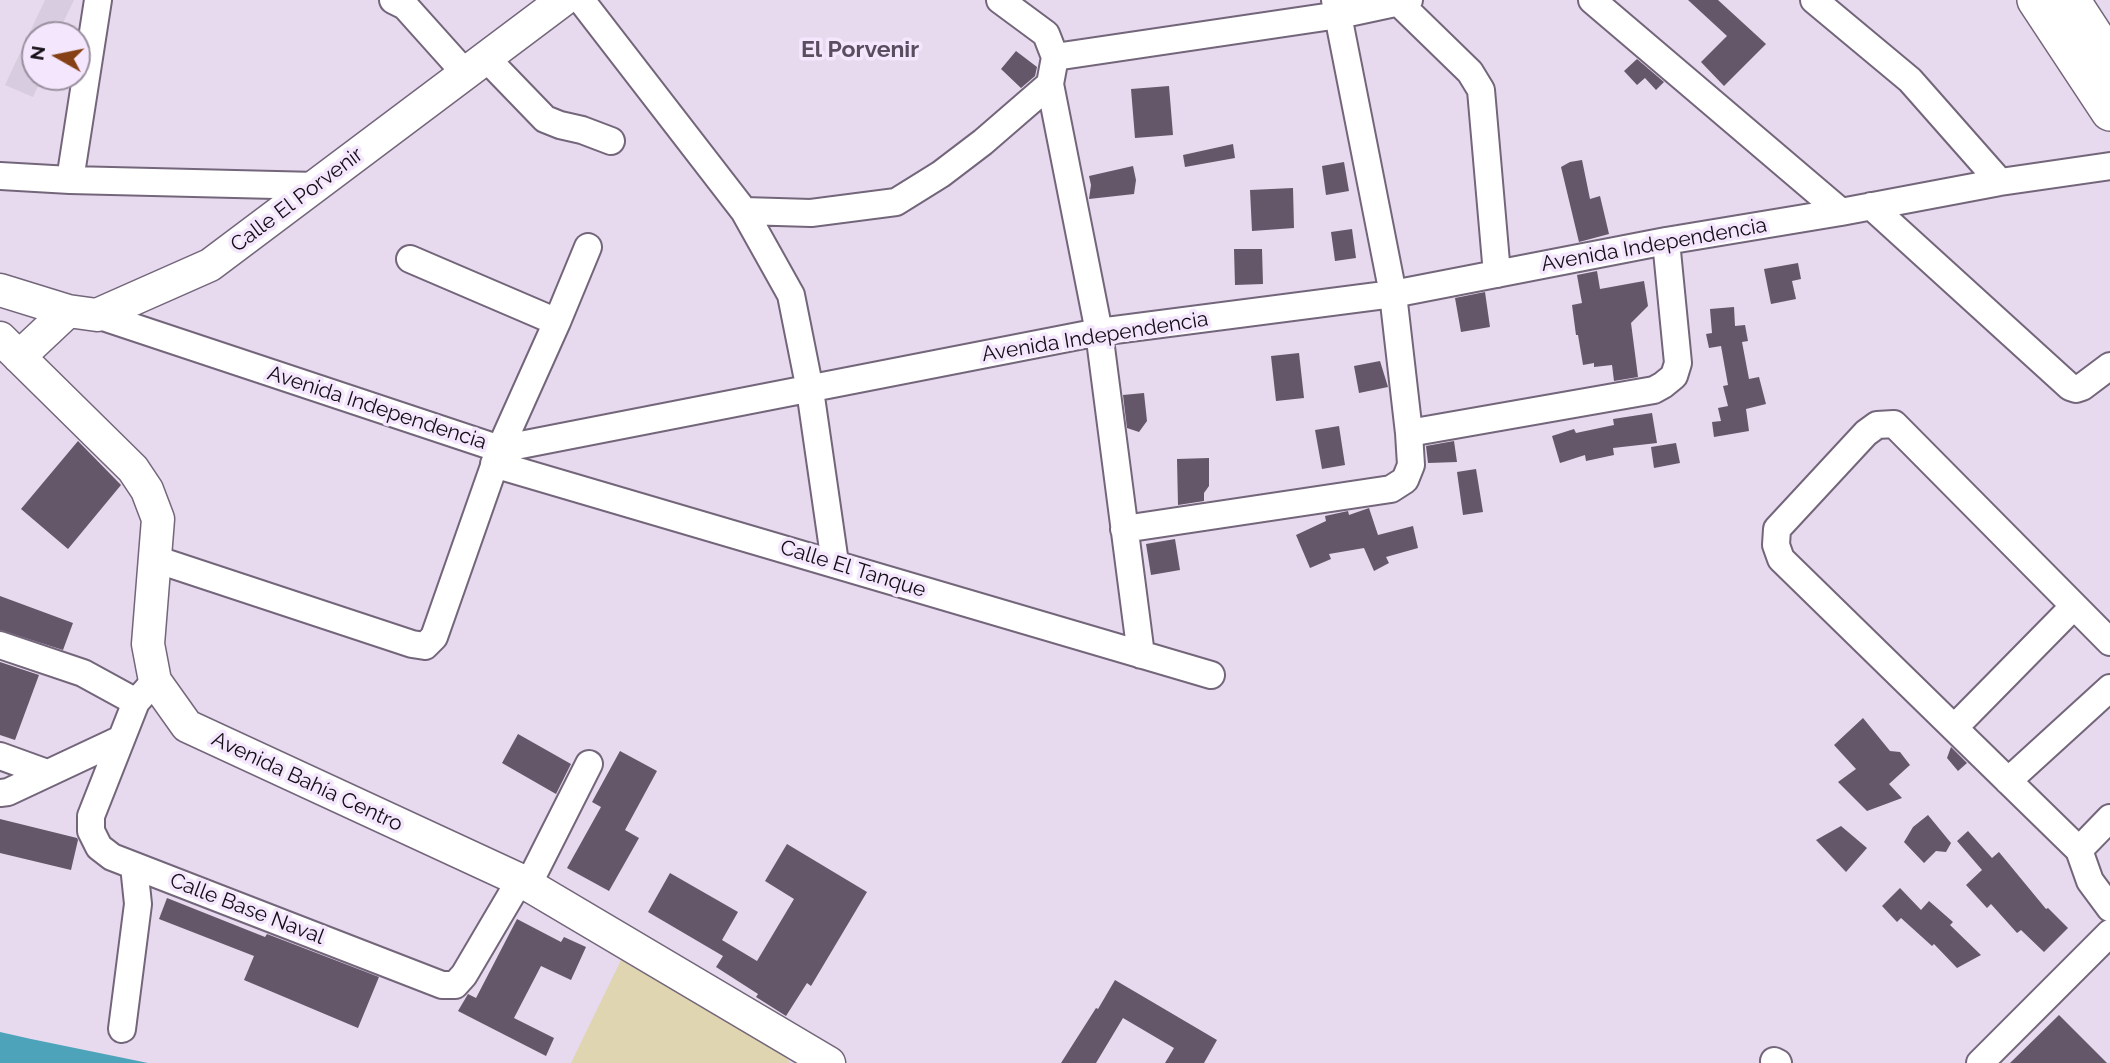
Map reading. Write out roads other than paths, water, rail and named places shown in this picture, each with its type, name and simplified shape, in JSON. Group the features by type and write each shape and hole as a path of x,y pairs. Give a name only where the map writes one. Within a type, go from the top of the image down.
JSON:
{"highway":[{"path":"2036,0 2110,112"},
{"path":"2071,0 2110,60"}],"main road":[{"name":"Calle El Porvenir","path":"9,347 82,313 210,265 563,0"},
{"path":"0,290 82,313"},
{"name":"Avenida Bahía Centro","path":"9,347 133,469 147,490 158,519 146,691 187,726 524,882 829,1063"}],"street":[{"path":"70,180 98,0"},
{"path":"393,0 405,6 545,119 611,142"},
{"path":"581,0 744,211 791,295 810,390 835,564"},
{"path":"1000,0 1046,34 1055,57 1050,84 1099,332 1141,655"},
{"path":"1592,0 1841,212"},
{"path":"1814,0 1910,80 2000,182"},
{"path":"1055,57 1337,8 1403,1 1470,72 1481,90 1497,274"},
{"path":"1124,529 1391,489 1405,480 1411,465 1409,433 1393,294 1337,8"},
{"path":"744,211 811,213 896,202 941,174 1050,84"},
{"name":"Avenida Independencia","path":"82,313 497,456 1099,332 1393,294 2000,182 2110,166"},
{"path":"0,176 317,186"},
{"path":"1871,206 2070,387 2082,387 2110,366"},
{"path":"1409,433 1654,390 1663,385 1674,376 1678,363 1666,242"},
{"path":"155,559 425,646 434,637 497,456 588,247"},
{"path":"410,259 557,322"},
{"path":"2110,642 1894,424 1877,425 1866,433 1777,529 1776,545 1781,559 2079,850 2090,881 2110,908"},
{"name":"Calle El Tanque","path":"497,456 835,564 1211,675"},
{"path":"1954,728 2074,606"},
{"path":"0,645 146,691"},
{"path":"2008,781 2110,688"},
{"name":"Calle Base Naval","path":"146,691 121,738 91,816 91,831 99,847 112,857 134,866 442,985 455,985 464,975 524,882 589,764"},
{"path":"0,793 8,792 121,738"},
{"path":"0,756 47,773"},
{"path":"2079,850 2110,818"},
{"path":"122,1029 138,904 134,866"},
{"path":"1980,1063 2110,933"}],"water":[{"path":"0,1032 31,1039 148,1063 0,1063"}],"district":[{"name":"El Porvenir","path":"860,50"}]}
